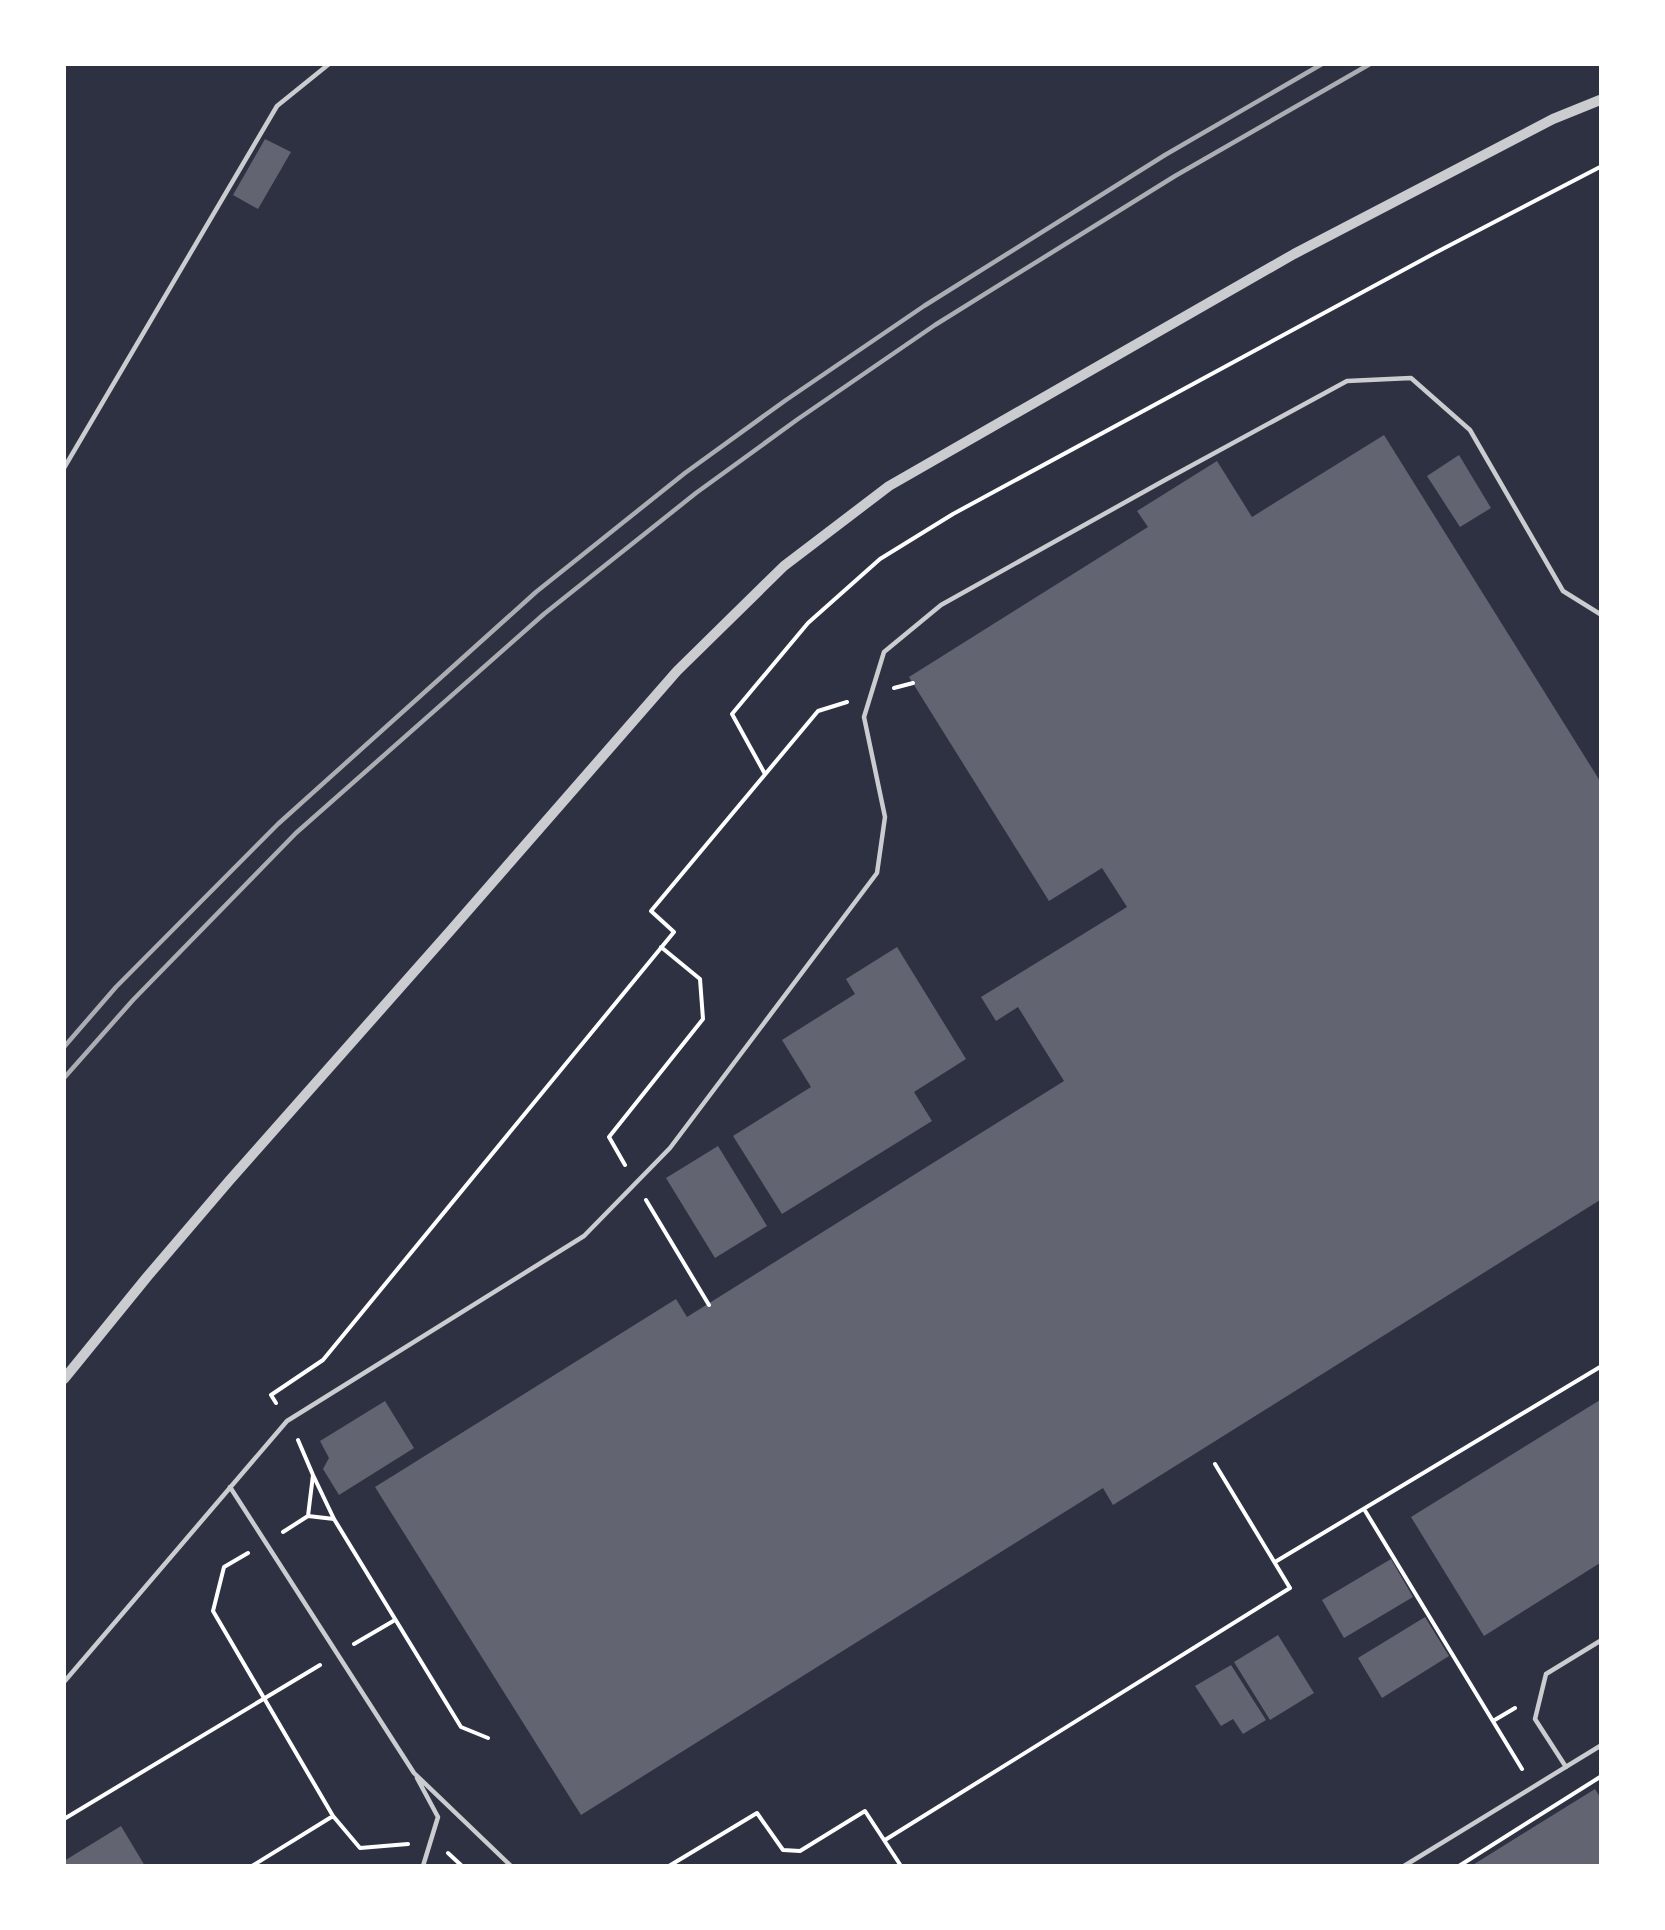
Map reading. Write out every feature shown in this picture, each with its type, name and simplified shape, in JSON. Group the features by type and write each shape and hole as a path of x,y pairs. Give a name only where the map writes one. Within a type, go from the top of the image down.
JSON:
{"street":[{"path":"64,1379 229,1181 677,671 784,566 889,486 1294,254 1554,119 1600,100"}],"lane":[{"path":"64,468 277,106 329,64"},
{"path":"64,1682 287,1421 584,1236 670,1148 877,873 885,818 864,717 884,652 941,605 1347,381 1412,378 1470,430 1563,591 1600,614"},
{"path":"230,1487 414,1773 438,1817 423,1866"},
{"path":"1566,1767 1535,1719 1546,1674 1600,1641"},
{"path":"1404,1866 1600,1746"},
{"path":"414,1773 511,1866"}],"path":[{"path":"765,774 732,714 808,623 880,559 964,508 1433,254 1600,167"},
{"path":"313,1475 299,1440 271,1395 323,1360 674,932 651,911 818,711 913,683"},
{"path":"1275,1562 1600,1367"},
{"path":"885,1840 1290,1588 1215,1464"},
{"path":"1364,1509 1547,1811"},
{"path":"308,1516 334,1520"},
{"path":"64,1818 395,1620 461,1727 488,1738"},
{"path":"264,1699 333,1816 360,1848 404,1845 418,1841 430,1843 446,1851 462,1866"},
{"path":"1460,1866 1600,1777"},
{"path":"669,1866 757,1813 783,1850 800,1851 865,1811 901,1866"},
{"path":"252,1866 333,1816"}],"building":[{"path":"265,139 291,152 258,209 233,195"},
{"path":"1384,435 1600,781 1600,1200 1113,1505 1103,1488 581,1815 375,1487 676,1299 687,1317 1064,1081 1018,1007 996,1021 981,997 1127,907 1102,868 1049,901 909,677 1148,527 1137,511 1217,461 1252,517"},
{"path":"1459,455 1491,508 1460,527 1427,476"},
{"path":"897,947 966,1059 914,1092 932,1121 782,1214 733,1136 811,1087 782,1040 855,994 846,979"},
{"path":"718,1146 767,1226 715,1258 666,1178"},
{"path":"1600,1400 1600,1563 1484,1636 1411,1517"},
{"path":"385,1401 414,1448 339,1495 323,1469 329,1458 320,1441"},
{"path":"1391,1559 1413,1597 1344,1638 1322,1600"},
{"path":"1425,1617 1449,1656 1382,1698 1358,1658"},
{"path":"1278,1635 1314,1693 1270,1720 1234,1662"},
{"path":"1231,1665 1266,1720 1243,1734 1233,1719 1221,1726 1195,1686"},
{"path":"1595,1789 1600,1797 1600,1866 1471,1866"},
{"path":"121,1826 145,1866 64,1866 64,1861"}],"railway":[{"path":"64,1047 116,987 278,824 536,592 685,473 786,400 924,306 1165,155 1322,64"},
{"path":"64,1078 133,1000 296,833 544,614 696,493 798,419 935,325 1175,176 1370,64"}]}
